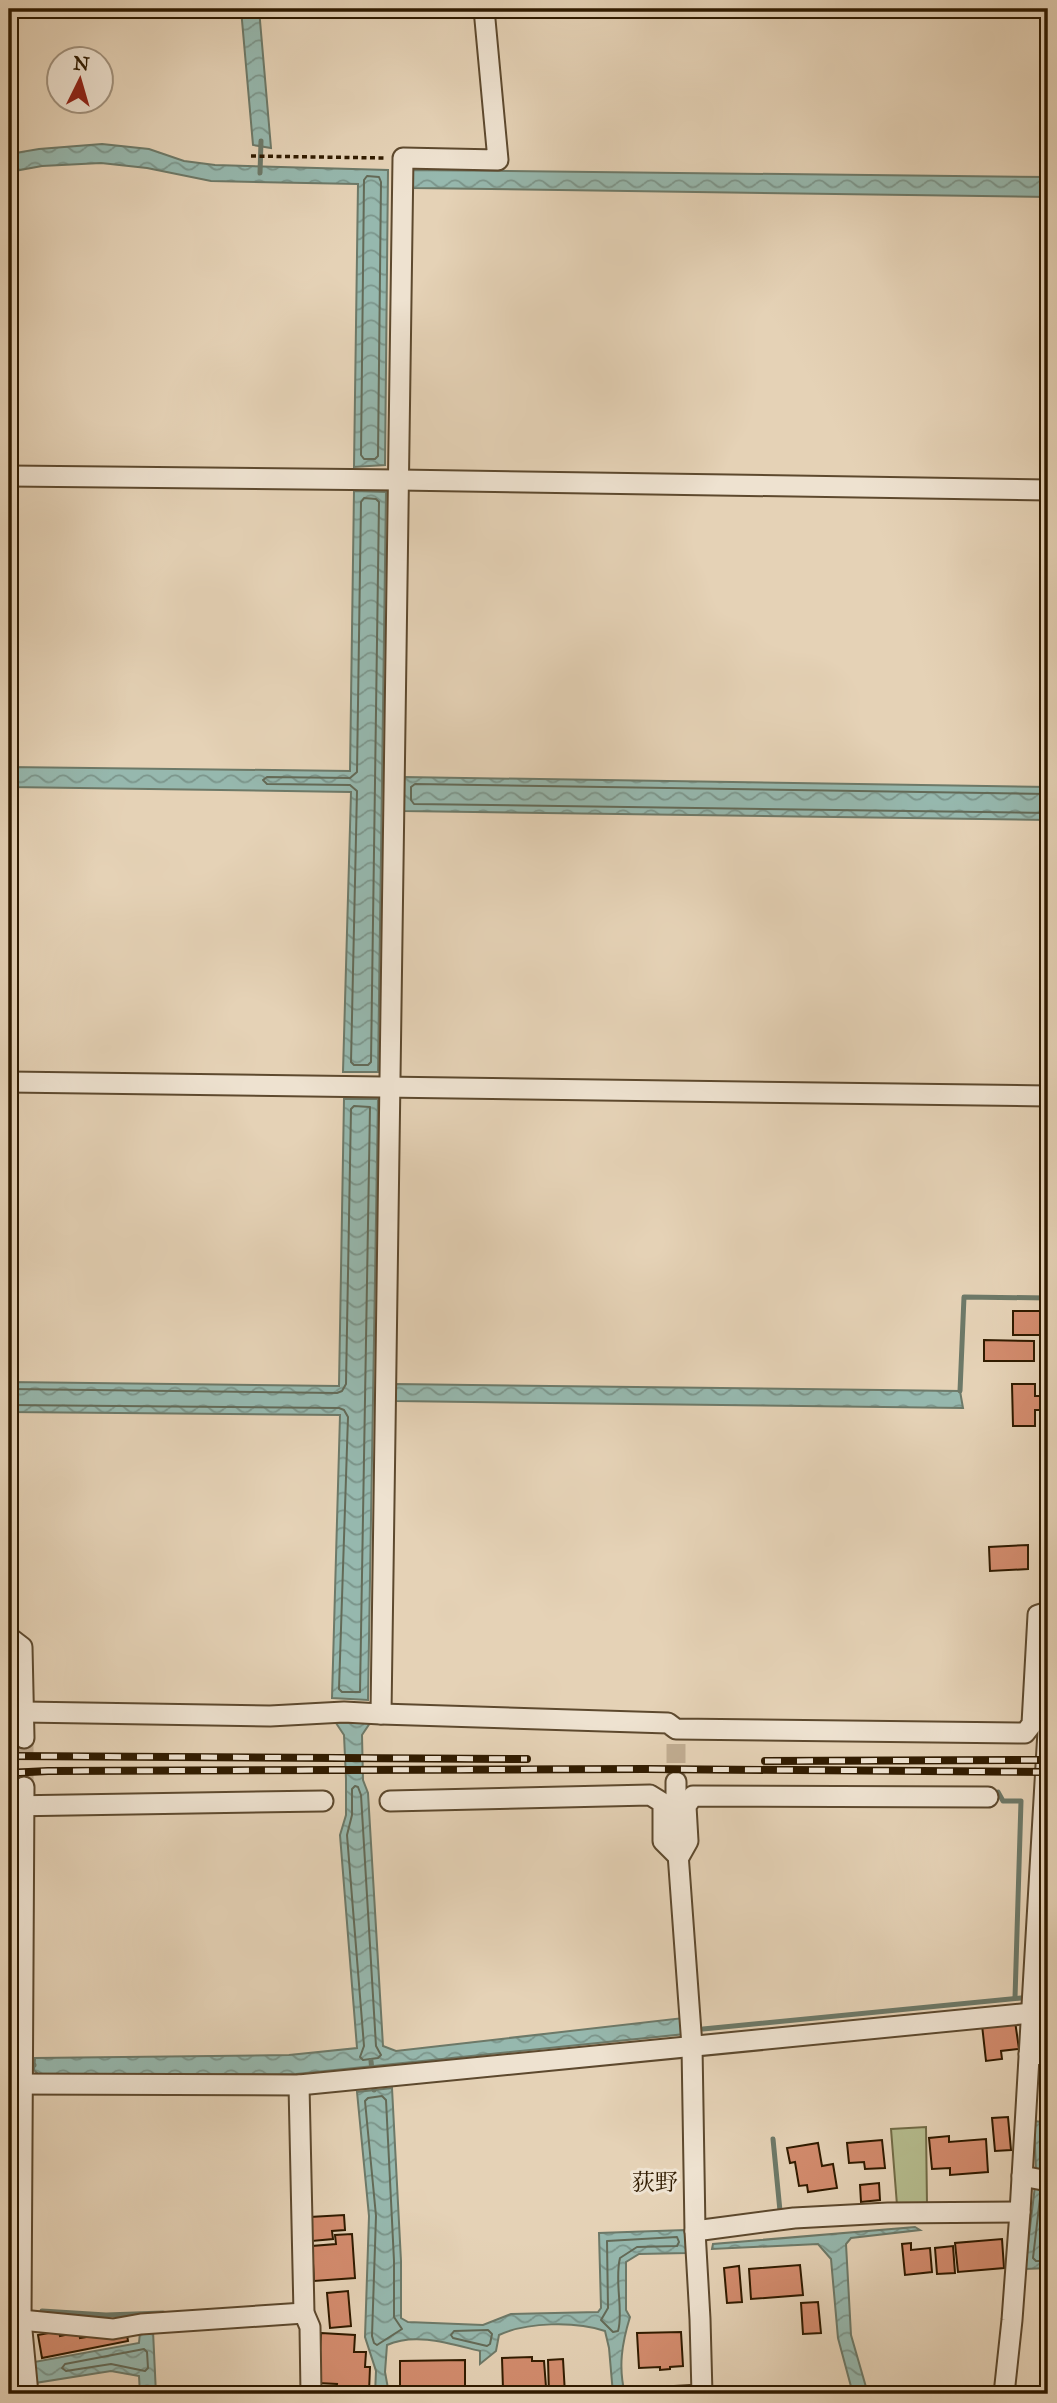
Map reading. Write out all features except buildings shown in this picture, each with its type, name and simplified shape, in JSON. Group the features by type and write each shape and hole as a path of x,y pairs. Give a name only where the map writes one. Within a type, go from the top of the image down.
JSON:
{"street":[{"path":"381,1714 403,174 498,160 484,9"},
{"path":"9,476 1048,490"},
{"path":"9,1082 1048,1096"},
{"path":"24,1712 270,1716 353,1713 668,1723 676,1737 1025,1733 1032,1724 1038,1615 1048,1612"},
{"path":"9,1637 22,1647 24,1738"},
{"path":"1004,2394 1013,2320 1022,2176 1039,2055 1032,2013 1041,1984 1048,1731"},
{"path":"676,1782 692,2046 695,2231 702,2394"},
{"path":"390,1801 650,1795 663,1803 663,1841 679,1857"},
{"path":"679,1857 688,1841 686,1806 692,1796 988,1797"},
{"path":"28,2389 21,2320 19,1800 323,1801"},
{"path":"20,2074 299,2085 1032,2013"},
{"path":"299,2085 304,2313 310,2327 311,2394"},
{"path":"1022,2176 1048,2181"},
{"path":"695,2231 794,2218 888,2213 1020,2212"},
{"path":"21,2320 113,2329 141,2324 304,2313"}],"path":[{"path":"251,156 269,156 403,174"}],"green space":[{"path":"926,2127 927,2205 897,2205 891,2129"}],"water":[{"path":"241,9 259,9 271,148 253,145"},
{"path":"102,144 149,149 184,161 215,165 388,170 385,465 354,467 358,184 211,181 147,168 101,163 42,166 9,172 9,154"},
{"path":"411,170 1048,177 1048,197 413,188"},
{"path":"354,491 386,492 378,1072 343,1072 351,792 9,787 9,767 350,771"},
{"path":"404,777 1048,787 1048,820 403,811"},
{"path":"344,1099 378,1099 368,1700 332,1698 340,1415 9,1412 9,1382 339,1386"},
{"path":"395,1384 960,1391 963,1408 395,1401"},
{"path":"336,1723 370,1723 362,1735 363,1780 368,1793 383,2046 396,2051 683,2018 685,2034 296,2074 39,2075 34,2070 35,2058 289,2055 357,2048 340,1835 346,1815 344,1735"},
{"path":"392,2088 401,2261 401,2318 408,2322 483,2325 511,2314 598,2312 601,2308 599,2233 685,2230 687,2253 639,2254 626,2262 626,2310 630,2317 622,2355 625,2394 613,2394 605,2331 551,2324 523,2327 499,2335 496,2351 480,2364 480,2351 445,2343 410,2339 387,2345 385,2372 389,2394 375,2394 376,2371 365,2337 369,2216 357,2092"},
{"path":"1034,2121 1042,2122 1048,2174 1036,2172"},
{"path":"1035,2186 1047,2188 1048,2268 1025,2269"},
{"path":"915,2227 920,2230 851,2238 846,2244 851,2335 868,2394 853,2394 838,2338 831,2259 818,2244 712,2249 713,2244"},
{"path":"153,2331 156,2394 140,2394 139,2376 111,2371 35,2383 34,2362 139,2343 140,2332"}],"waterway":[{"path":"260,173 261,141"},
{"path":"960,1391 964,1297 1048,1298"},
{"path":"998,1792 1003,1801 1021,1801 1015,1998"},
{"path":"703,2029 1021,1998"},
{"path":"371,2061 374,2090"},
{"path":"12,2065 34,2065"},
{"path":"773,2139 780,2211"},
{"path":"42,2311 106,2315 163,2313"}],"tunnel":[{"path":"24,1738 24,1787"},
{"path":"676,1744 676,1782"}],"railway":[{"path":"9,1756 527,1759"},
{"path":"765,1761 1048,1760"},
{"path":"9,1773 646,1769 1048,1772"}],"district":[{"name":"荻野","path":"655,2182"}]}
